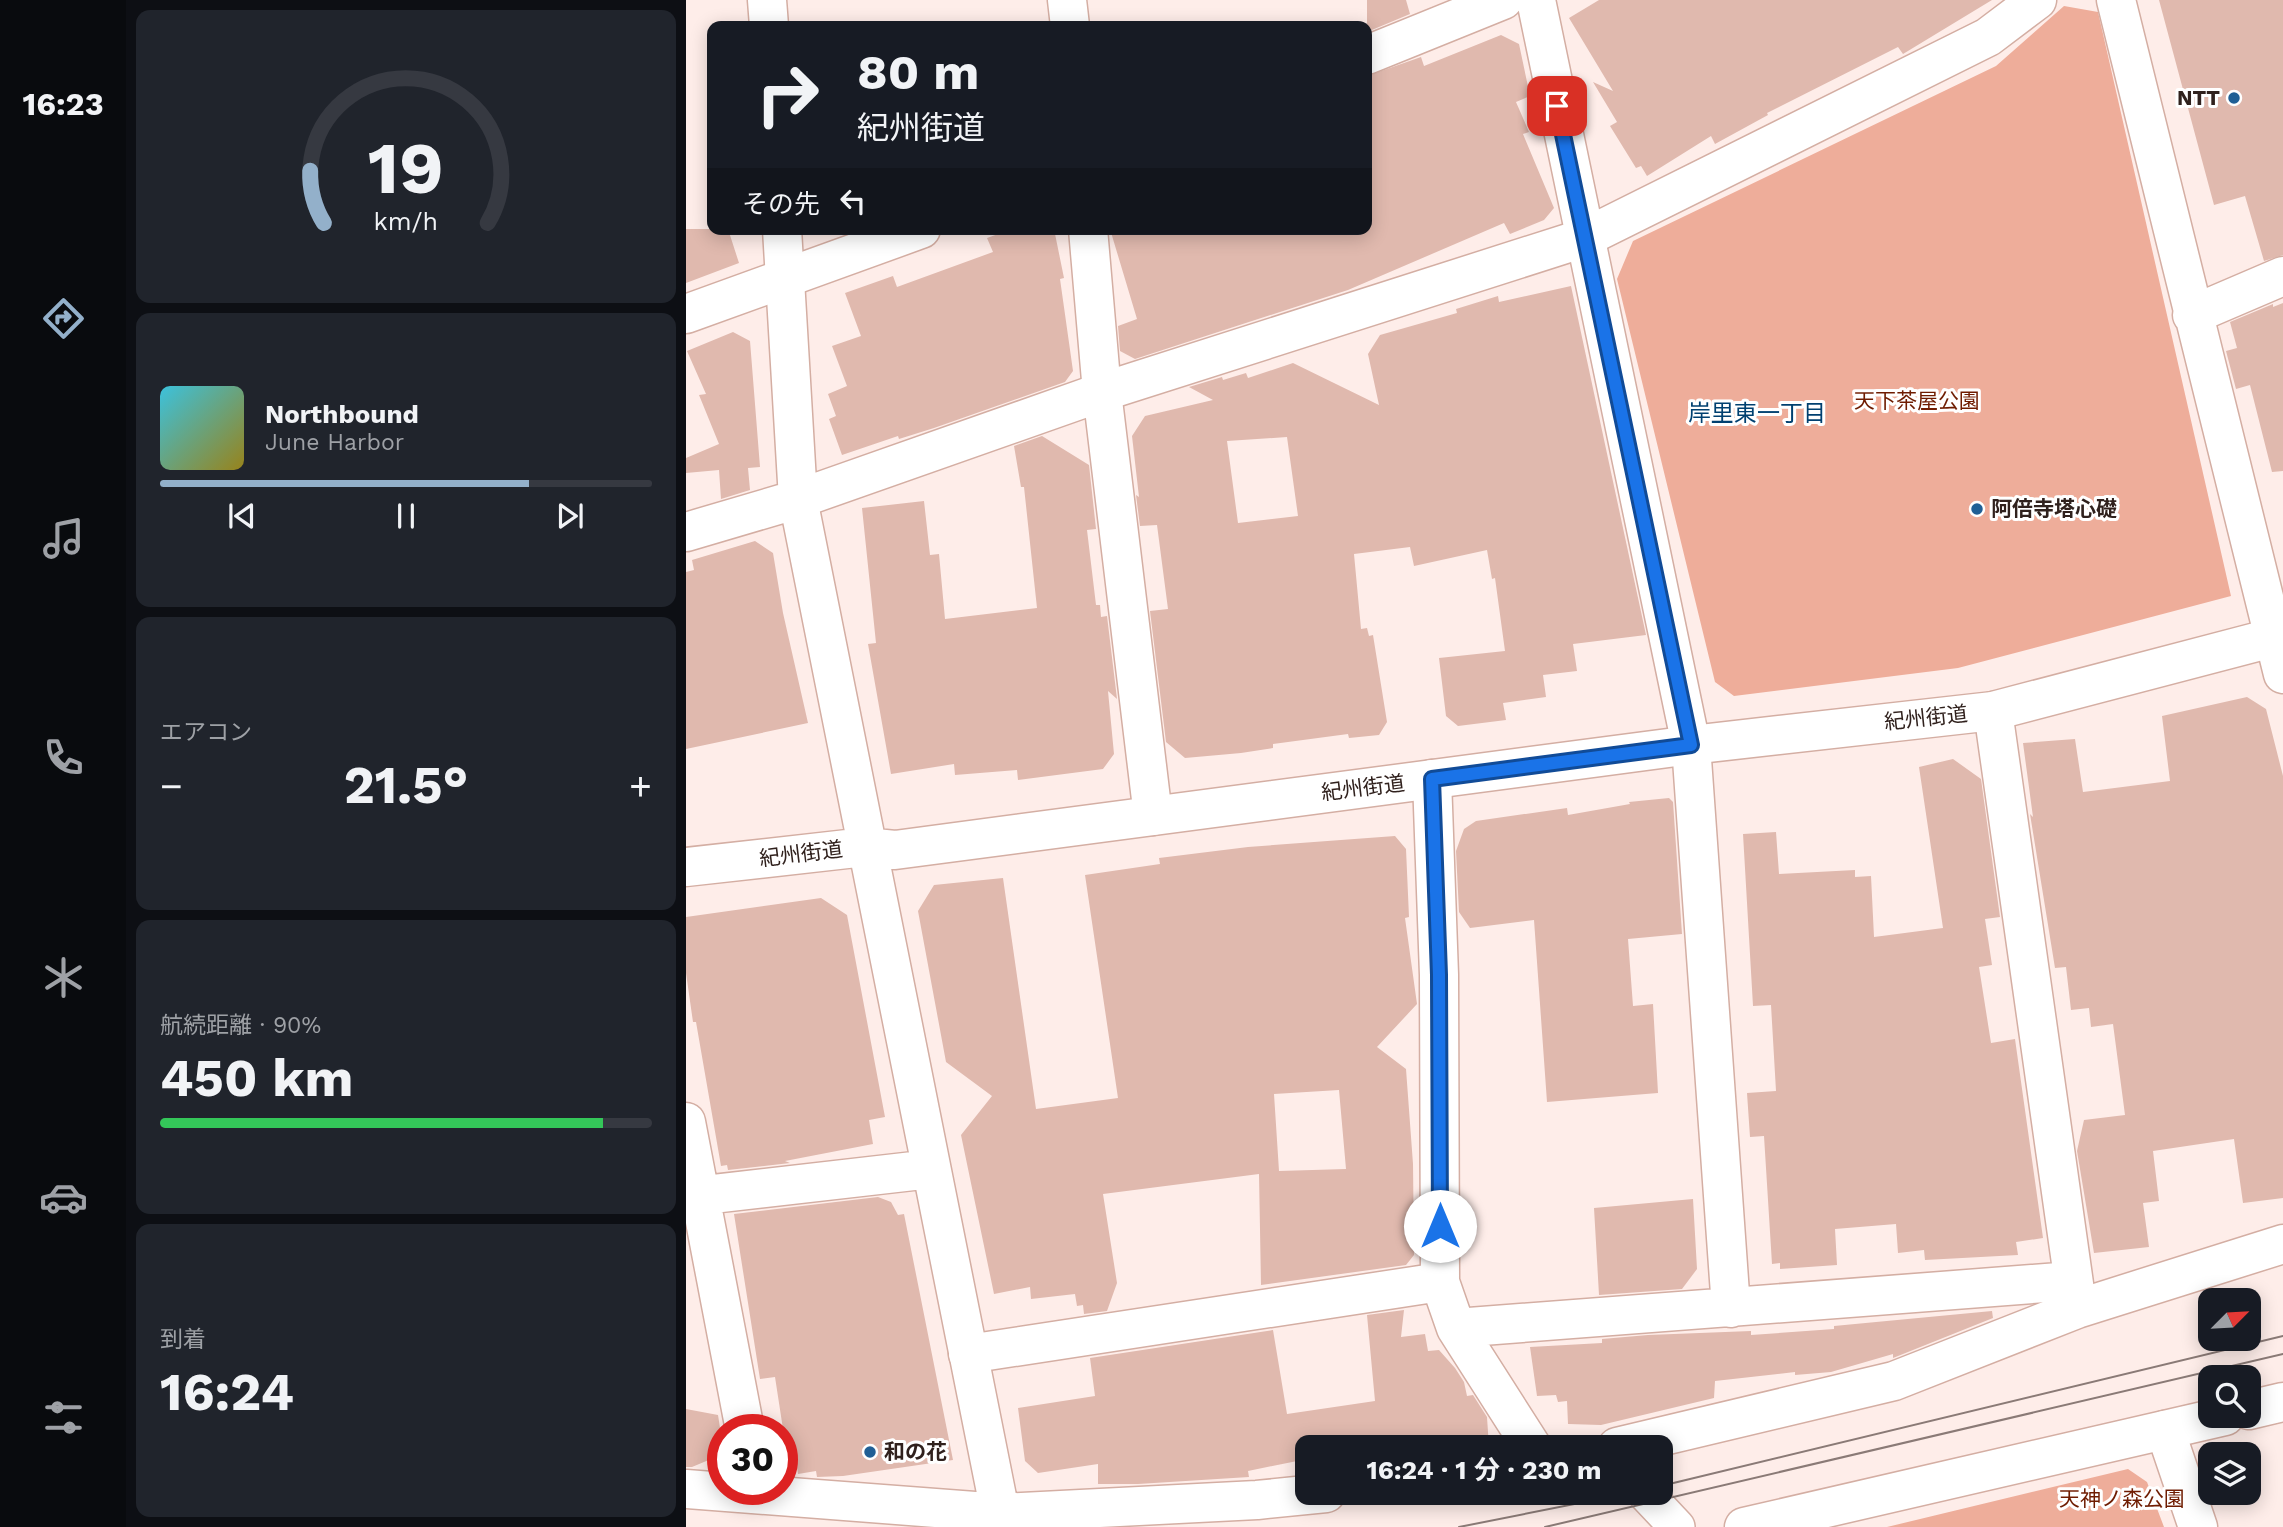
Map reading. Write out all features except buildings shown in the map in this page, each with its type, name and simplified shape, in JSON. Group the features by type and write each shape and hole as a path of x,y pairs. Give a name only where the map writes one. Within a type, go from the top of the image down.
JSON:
{"street":[{"path":"767,0 769,21"},
{"path":"1067,0 1069,21"},
{"path":"1372,53 1503,0"},
{"path":"1536,0 1691,745 1731,1308"},
{"path":"686,532 799,499 1102,392 1584,238 1988,37 2037,0"},
{"path":"2116,0 2193,315 2279,636 2283,674"},
{"path":"782,235 799,499 865,846 1002,1520"},
{"path":"686,314 905,235"},
{"path":"1089,235 1102,392 1153,816"},
{"path":"2193,315 2283,276"},
{"name":"紀州街道","path":"686,867 865,846 895,850 1691,745 1993,711 2279,636"},
{"path":"1993,711 2075,1295"},
{"path":"1432,779 1439,975 1440,1282 1456,1328 1524,1435"},
{"path":"686,1122 693,1196 741,1414"},
{"path":"693,1196 931,1169"},
{"path":"1456,1328 1731,1308 2075,1295 2283,1244"},
{"path":"968,1354 1440,1282"},
{"path":"1667,1435 1894,1381 2075,1295"},
{"path":"2261,1407 2283,1402"},
{"path":"1744,1527 2198,1422"},
{"path":"2165,1430 2198,1527"},
{"path":"686,1489 707,1490"},
{"path":"798,1498 1002,1520 1295,1496"},
{"path":"1656,1505 1677,1527"}],"green space":[{"name":"天下茶屋公園","path":"2064,6 2098,12 2231,596 1958,668 1734,696 1715,682 1617,279 1633,241 1996,66"},
{"name":"天神ノ森公園","path":"2128,1469 2147,1482 2164,1527 1887,1527"}],"tram line":[{"path":"1673,1483 2283,1336"},
{"path":"1545,1527 2283,1354"},
{"path":"1459,1527 1570,1505"}],"place":[{"name":"NTT","path":"2234,98"},
{"name":"阿倍寺塔心礎","path":"1977,509"},
{"name":"和の花","path":"870,1452"}],"district":[{"name":"岸里東一丁目","path":"1757,413"}],"route":[{"path":"1440,1226 1439,975 1432,779 1691,745 1557,106"}]}
